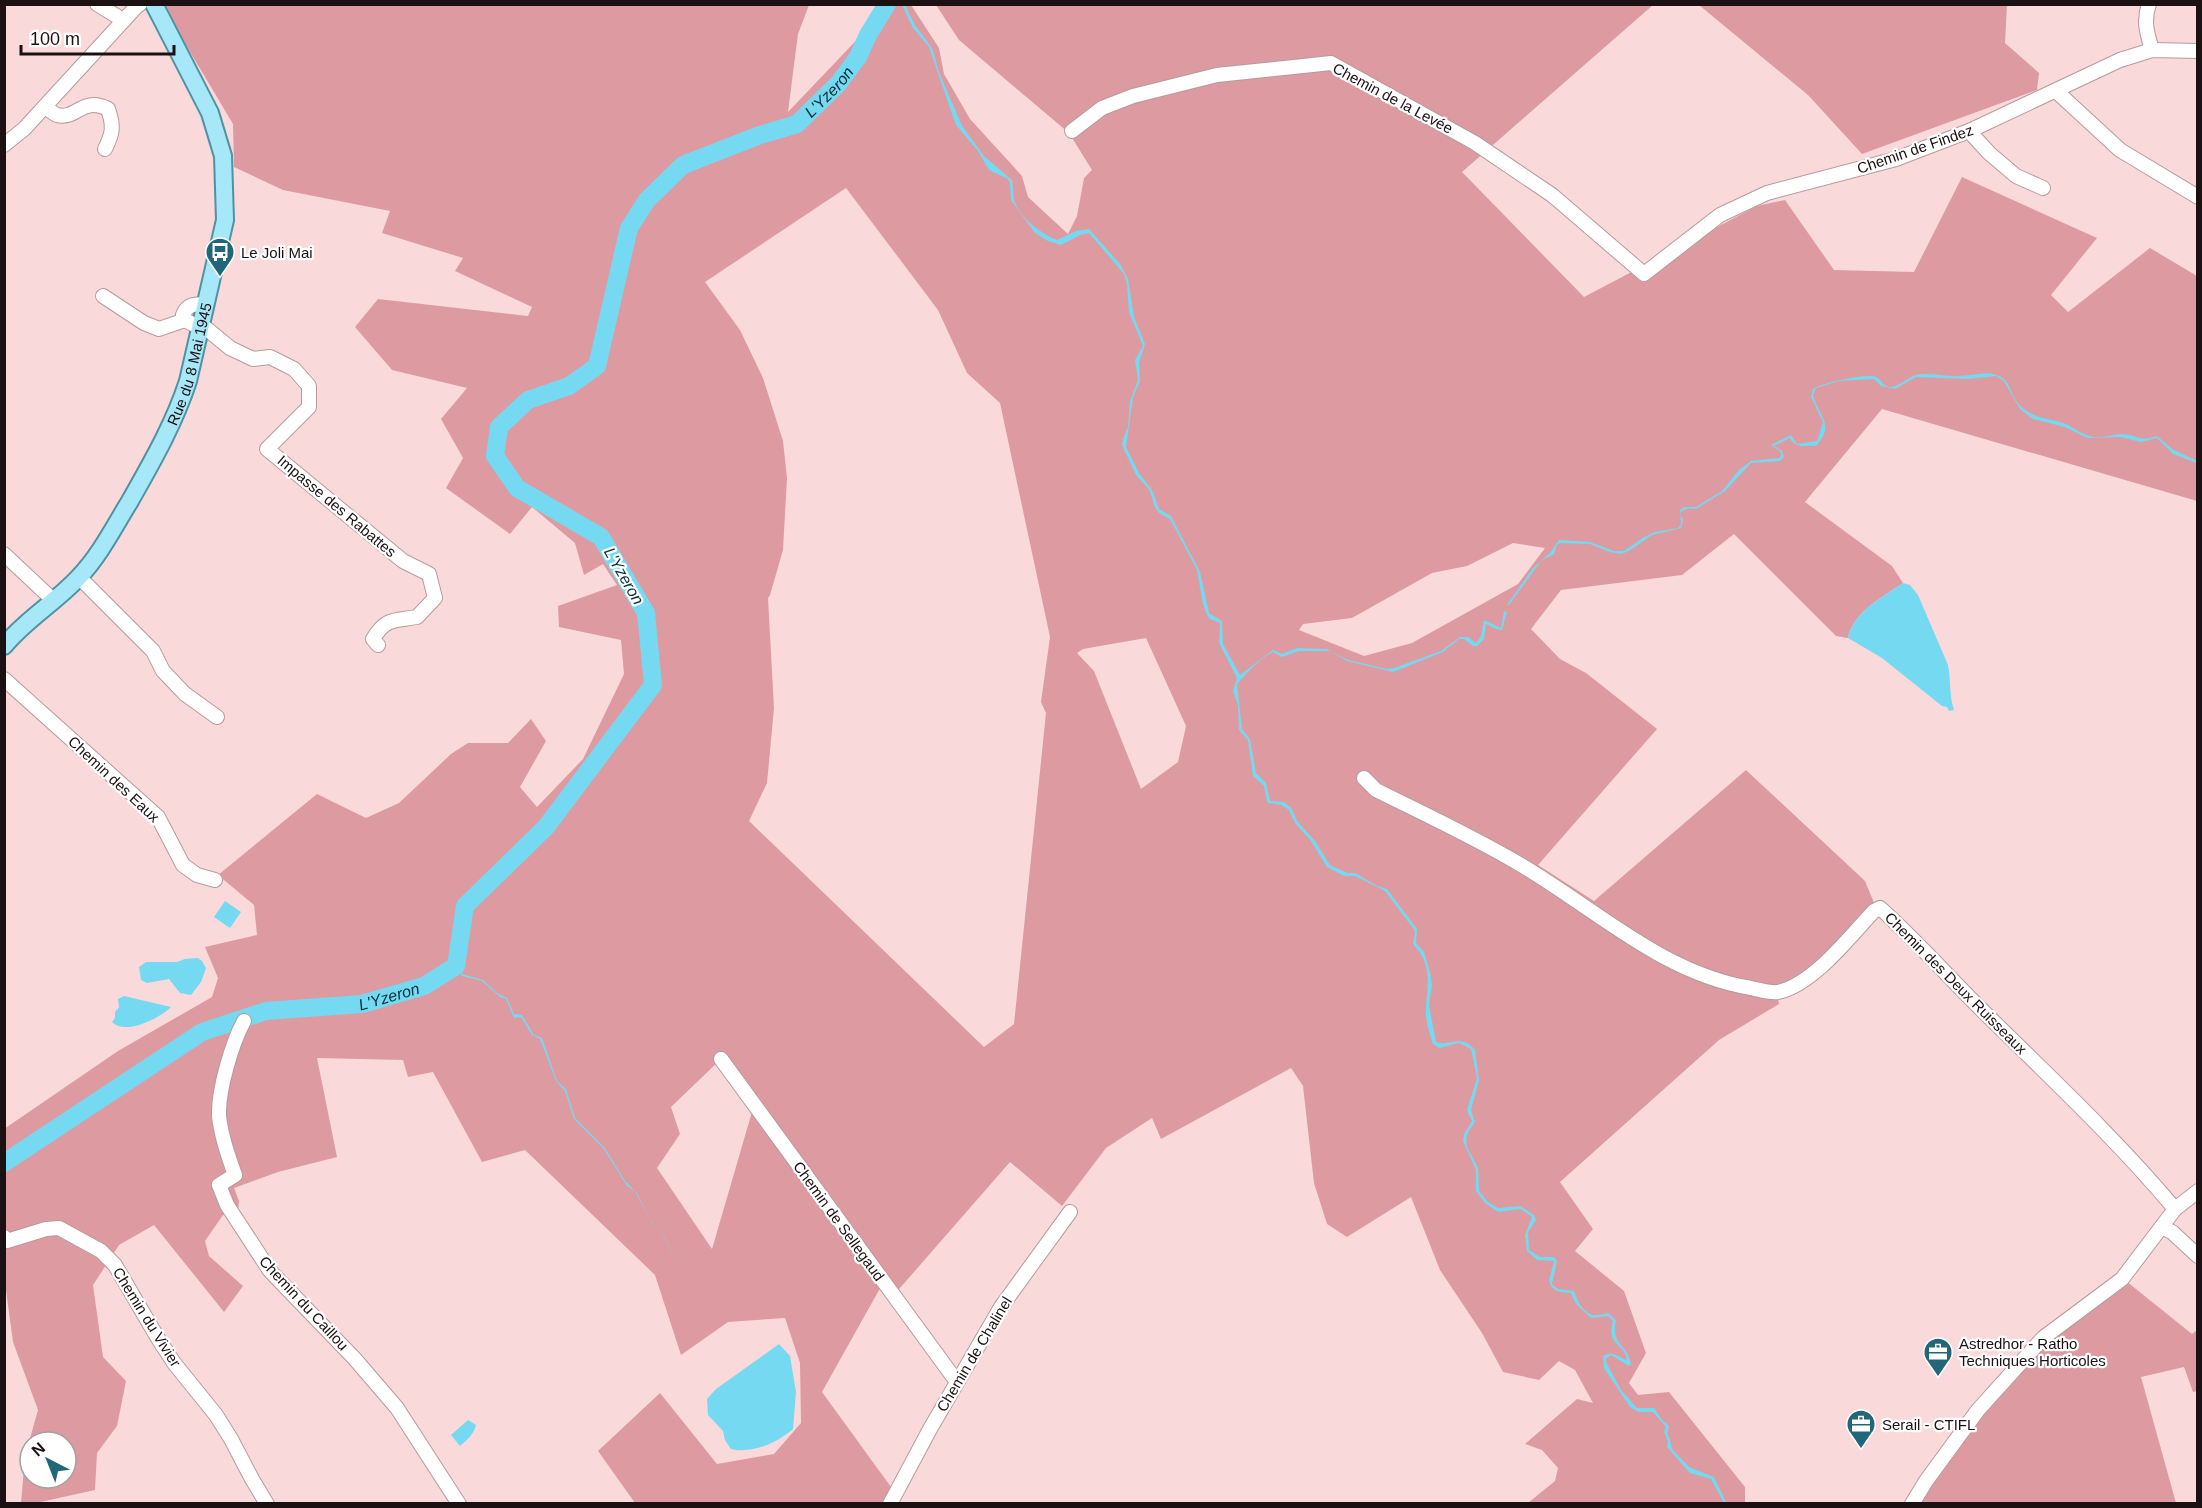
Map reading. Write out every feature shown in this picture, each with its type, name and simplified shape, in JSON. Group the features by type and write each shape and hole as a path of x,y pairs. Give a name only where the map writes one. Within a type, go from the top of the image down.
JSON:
{"main road":[{"name":"Rue du 8 Mai 1945","path":"4,646 79,577 110,534 165,439 189,381 225,220 223,156 210,113 154,4"}],"street":[{"path":"97,4 123,20"},
{"path":"4,145 24,129 140,4"},
{"path":"2149,4 2145,15 2145,29 2152,50"},
{"name":"Chemin de Findez","path":"1644,274 1720,214 1767,193 1896,159 1969,131 2120,60 2152,50 2198,51"},
{"name":"Chemin de la Levée","path":"1072,130 1102,108 1132,96 1217,75 1331,63 1475,143 1504,162 1552,195 1644,274"},
{"path":"2056,91 2120,150 2198,197"},
{"path":"45,107 58,115 71,114 89,104 100,105 108,109 112,134 105,149"},
{"path":"1969,131 1989,153 2016,176 2043,188"},
{"path":"103,296 144,323 159,329 185,320"},
{"path":"200,328 185,320 183,315 188,307 206,304"},
{"name":"Impasse des Rabattes","path":"200,328 207,329 230,348 253,359 270,357 294,369 309,386 309,407 267,448 404,561 429,574 435,598 417,617 389,620 373,639 378,645"},
{"path":"4,554 53,600"},
{"path":"79,577 153,651 163,671 217,717"},
{"name":"Chemin des Eaux","path":"4,679 158,817 183,865 197,875 215,880"},
{"name":"Chemin des Deux Ruisseaux","path":"1364,778 1376,790 1522,865 1590,912 1655,952 1711,978 1744,987 1777,993 1793,987 1815,972 1874,911 1880,908 1914,939 2103,1129 2175,1209"},
{"name":"Chemin du Caillou","path":"244,1021 236,1034 219,1103 219,1118 234,1175 219,1185 227,1205 270,1271 354,1358 397,1408 459,1503"},
{"name":"Chemin de Sellegaud","path":"721,1059 957,1382"},
{"path":"1912,1503 1978,1410 2043,1338 2122,1279 2163,1228 2175,1209 2198,1191"},
{"name":"Chemin de Chalinel","path":"890,1503 957,1382 1018,1281 1070,1212"},
{"name":"Chemin du Vivier","path":"4,1237 7,1241 46,1229 59,1228 101,1251 115,1265 174,1364 216,1415 267,1503"},
{"path":"2163,1228 2172,1232 2198,1256"}],"shaded area":[{"path":"166,5 809,5 798,34 788,112 890,5 911,5 939,48 944,74 970,119 1022,176 1028,197 1068,234 1077,216 1084,178 1092,170 1069,133 959,40 936,5 1653,5 1462,172 1584,297 1757,206 1785,200 1834,270 1914,272 1962,177 2097,238 2051,295 2068,312 2150,248 2197,276 2197,501 1882,409 1805,502 1892,566 1903,583 1862,613 1856,620 1848,638 1836,636 1734,534 1682,575 1561,590 1531,629 1560,659 1586,673 1657,729 1538,865 1594,901 1746,770 1865,881 1879,915 1834,959 1783,999 1777,994 1779,1004 1719,1040 1560,1182 1593,1229 1575,1251 1624,1291 1646,1353 1629,1383 1638,1395 1669,1392 1745,1487 1745,1503 1528,1503 1555,1481 1558,1468 1542,1450 1525,1444 1577,1399 1593,1403 1575,1370 1559,1361 1539,1380 1503,1372 1482,1333 1440,1270 1411,1197 1347,1237 1327,1224 1314,1183 1303,1086 1291,1068 1161,1139 1152,1118 1106,1148 1062,1206 1010,1162 893,1296 883,1283 822,1392 891,1487 882,1503 635,1503 598,1451 660,1393 717,1464 774,1454 801,1423 800,1363 785,1318 728,1322 681,1355 655,1275 525,1150 482,1162 433,1072 408,1077 403,1060 317,1058 337,1157 278,1172 234,1188 239,1201 238,1213 223,1215 205,1241 209,1256 243,1286 224,1312 154,1225 119,1245 93,1285 103,1357 126,1381 117,1426 97,1453 95,1490 36,1503 21,1503 22,1490 78,1490 78,1430 32,1430 38,1410 13,1342 5,1283 4,1129 118,1051 212,997 218,978 205,947 257,935 254,905 218,875 317,794 366,818 399,803 451,754 468,743 508,743 531,719 546,741 520,787 537,807 583,759 624,674 621,640 559,627 558,606 617,585 603,564 584,575 575,543 532,507 510,534 446,488 463,458 441,419 467,388 392,370 355,327 378,299 528,316 532,307 455,271 463,258 382,233 390,211 283,190 234,167 233,124 180,35","holes":["846,188 938,310 967,373 1000,403 1050,637 1041,702 1046,713 1014,1024 984,1047 749,821 767,783 774,708 768,598 783,550 787,478 783,441 763,378 740,330 705,282","1513,543 1545,548 1518,584 1412,643 1364,656 1299,630 1303,624 1352,618 1432,573 1467,566","1146,638 1186,726 1178,762 1141,789 1094,671 1077,653 1083,649","720,1060 754,1105 712,1249 657,1168 680,1134 671,1107"]},
{"path":"1699,5 2007,5 2005,43 2039,73 2037,90 1862,154 1808,95"},
{"path":"2126,1281 2192,1334 2197,1330 2197,1391 2193,1392 2184,1367 2141,1377 2176,1503 1919,1504 2000,1391 2046,1341"}],"water":[{"path":"902,5 905,5 915,25 932,48 939,72 962,126 984,156 1012,180 1014,200 1021,213 1038,229 1057,240 1076,231 1089,229 1120,264 1128,279 1134,317 1145,344 1139,363 1140,381 1133,397 1126,447 1139,473 1152,490 1159,509 1171,516 1200,572 1209,613 1222,621 1223,644 1240,675 1273,650 1282,654 1297,648 1331,651 1299,651 1282,657 1273,652 1259,662 1237,684 1242,729 1250,739 1256,773 1266,783 1270,801 1284,802 1292,809 1297,821 1315,841 1330,865 1347,873 1355,873 1387,889 1417,929 1416,943 1424,952 1430,972 1432,985 1429,1005 1436,1042 1465,1042 1475,1050 1479,1080 1471,1110 1475,1122 1466,1140 1467,1147 1478,1168 1479,1191 1488,1202 1498,1208 1520,1206 1534,1215 1536,1220 1528,1232 1529,1250 1540,1257 1554,1257 1557,1261 1552,1284 1558,1289 1574,1291 1580,1305 1588,1313 1595,1315 1608,1313 1616,1320 1617,1340 1626,1351 1631,1364 1629,1366 1611,1355 1606,1362 1621,1390 1637,1408 1654,1408 1669,1426 1667,1434 1672,1449 1689,1467 1714,1477 1726,1502 1731,1503 1724,1503 1711,1479 1690,1473 1667,1447 1668,1441 1664,1432 1666,1427 1653,1412 1639,1412 1630,1407 1604,1368 1603,1356 1607,1354 1613,1354 1627,1360 1623,1350 1612,1336 1613,1321 1608,1316 1591,1318 1576,1304 1571,1293 1553,1288 1549,1281 1554,1261 1537,1260 1527,1251 1525,1235 1532,1217 1521,1209 1498,1212 1485,1203 1476,1191 1476,1170 1463,1141 1464,1134 1472,1121 1467,1110 1477,1078 1471,1049 1459,1043 1439,1048 1433,1044 1426,1016 1428,978 1425,961 1413,944 1415,932 1413,928 1385,891 1355,876 1344,876 1327,867 1311,841 1295,823 1289,810 1282,805 1268,803 1264,786 1253,776 1248,740 1239,730 1238,705 1233,691 1237,678 1219,643 1220,623 1210,619 1207,615 1197,570 1170,519 1159,513 1155,507 1149,489 1136,475 1122,445 1128,427 1130,401 1138,380 1135,360 1143,346 1129,312 1124,274 1089,233 1061,245 1048,241 1035,233 1011,200 1008,179 989,170 978,151 956,125 929,47 913,28"},
{"path":"1987,373 1996,375 2006,382 2018,403 2034,415 2068,425 2093,437 2121,434 2141,438 2157,436 2172,449 2197,461 2197,463 2173,454 2157,438 2141,442 2120,437 2087,438 2065,427 2033,419 2020,409 2004,381 1996,376 1968,379 1916,377 1895,389 1881,386 1874,379 1839,381 1816,388 1813,395 1825,426 1825,432 1816,446 1798,445 1790,438 1774,446 1782,451 1784,457 1780,461 1751,463 1725,491 1696,509 1687,509 1680,514 1680,510 1685,507 1696,507 1722,491 1739,470 1751,461 1779,458 1781,452 1771,445 1791,435 1797,444 1817,441 1823,422 1811,397 1813,389 1818,387 1834,382 1855,377 1864,376 1876,377 1886,386 1891,387 1921,374 1954,376"},
{"path":"1680,515 1683,520 1681,528 1652,535 1621,554 1590,544 1560,543 1554,554 1541,561 1507,605 1533,568 1550,553 1559,540 1590,542 1614,551 1624,551 1655,532 1678,528 1681,524"},
{"path":"1903,583 1910,585 1918,595 1948,665 1954,710 1949,711 1947,707 1942,706 1882,658 1848,638 1856,620 1862,613"},
{"path":"1504,611 1507,612 1502,630 1486,624 1484,639 1477,646 1473,646 1464,639 1459,639 1443,652 1393,672 1347,661 1332,652 1348,660 1387,669 1394,668 1441,651 1460,637 1468,637 1476,643 1481,636 1484,620 1501,628"},
{"path":"225,901 241,912 230,928 214,917"},
{"path":"198,958 206,968 201,982 191,995 180,993 169,979 147,983 141,980 139,967 146,962 177,962"},
{"path":"455,965 462,974 483,980 497,993 507,998 514,1014 522,1015 534,1035 542,1038 557,1081 566,1089 575,1118 605,1148 625,1181 635,1191 627,1186 604,1149 574,1119 565,1091 556,1081 540,1039 532,1035 521,1017 514,1018 506,999 500,997 482,981 462,976"},
{"path":"124,996 171,1007 142,1024 118,1026 112,1022 119,1007 118,999"},
{"path":"779,1344 790,1356 796,1392 793,1429 780,1439 756,1449 731,1449 725,1440 723,1431 708,1415 707,1399 716,1389"},
{"path":"468,1420 476,1425 470,1437 460,1446 451,1435"}],"waterway":[{"name":"L'Yzeron","path":"4,1163 202,1032 266,1011 362,1004 424,986 456,966 465,906 546,827 653,685 646,613 601,537 517,488 495,456 499,427 528,400 569,386 597,366 629,228 647,200 683,165 760,135 797,124 838,84 858,57 887,4"}],"place":[{"name":"Le Joli Mai","path":"220,278"},
{"name":"Astredhor - Ratho Techniques Horticoles","path":"1938,1378"},
{"name":"Serail - CTIFL","path":"1861,1450"}]}
